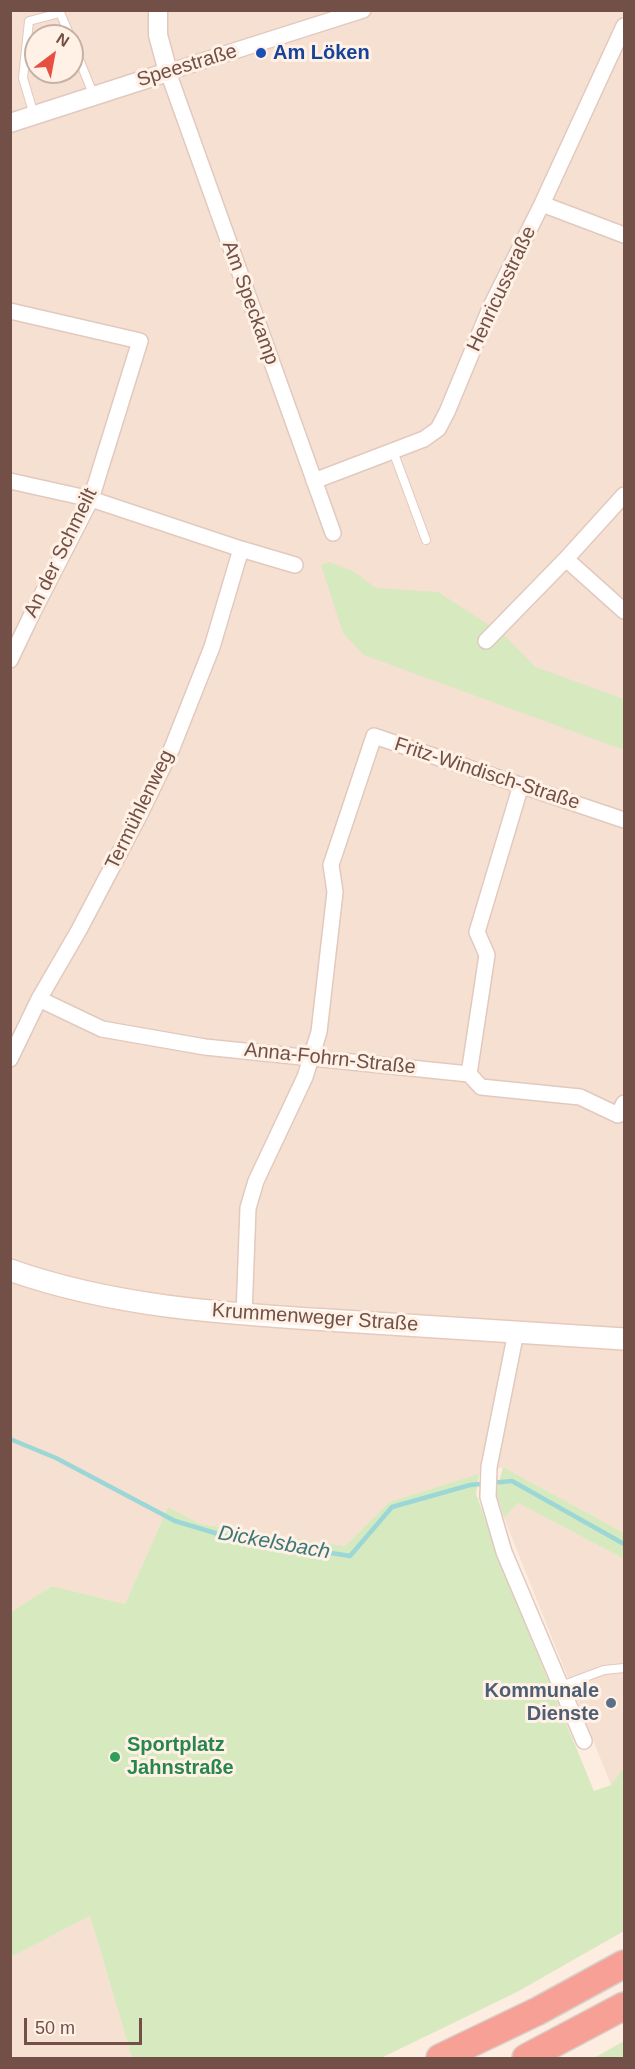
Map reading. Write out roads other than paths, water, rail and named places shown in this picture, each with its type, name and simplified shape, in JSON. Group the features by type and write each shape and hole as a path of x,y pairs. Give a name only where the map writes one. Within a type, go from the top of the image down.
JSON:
{"highway":[{"path":"440,2058 538,2011 624,1964"},
{"path":"526,2058 624,2006"}],"main road":[{"name":"Krummenweger Straße","path":"10,1270 49,1284 90,1294 156,1305 244,1315 624,1339"}],"street":[{"path":"158,10 158,35 168,72"},
{"name":"Speestraße","path":"10,123 363,10"},
{"name":"Henricusstraße","path":"314,481 424,439 438,429 491,306 542,204 624,26"},
{"name":"Am Speckamp","path":"168,72 333,533"},
{"path":"542,204 624,235"},
{"name":"An der Schmeilt","path":"10,311 140,341 91,499 10,660"},
{"path":"10,481 91,499 295,565"},
{"path":"486,641 566,559 624,495"},
{"name":"Termühlenweg","path":"10,1059 39,999 79,930 140,814 171,748 212,647 241,549"},
{"path":"566,559 624,611"},
{"name":"Fritz-Windisch-Straße","path":"244,1315 248,1208 256,1181 305,1077 319,1032 335,892 331,865 374,736 624,820"},
{"path":"469,1074 487,955 477,932 521,785"},
{"name":"Anna-Fohrn-Straße","path":"39,999 102,1029 205,1047 312,1056 469,1074 481,1087 580,1097 622,1112"},
{"path":"516,1332 489,1467 488,1497 504,1552 584,1741"}],"lane":[{"path":"34,115 24,78 29,21 60,12"},
{"path":"84,71 94,96"},
{"path":"393,451 426,540"},
{"path":"561,1686 604,1670 624,1668"}],"waterway":[{"name":"Dickelsbach","path":"10,1439 56,1458 175,1521 225,1536 350,1556 392,1507 470,1485 512,1481 624,1544"}],"place":[{"name":"Am Löken","path":"261,53"},
{"name":"Kommunale Dienste","path":"611,1703"},
{"name":"Sportplatz Jahnstraße","path":"115,1757"}]}
